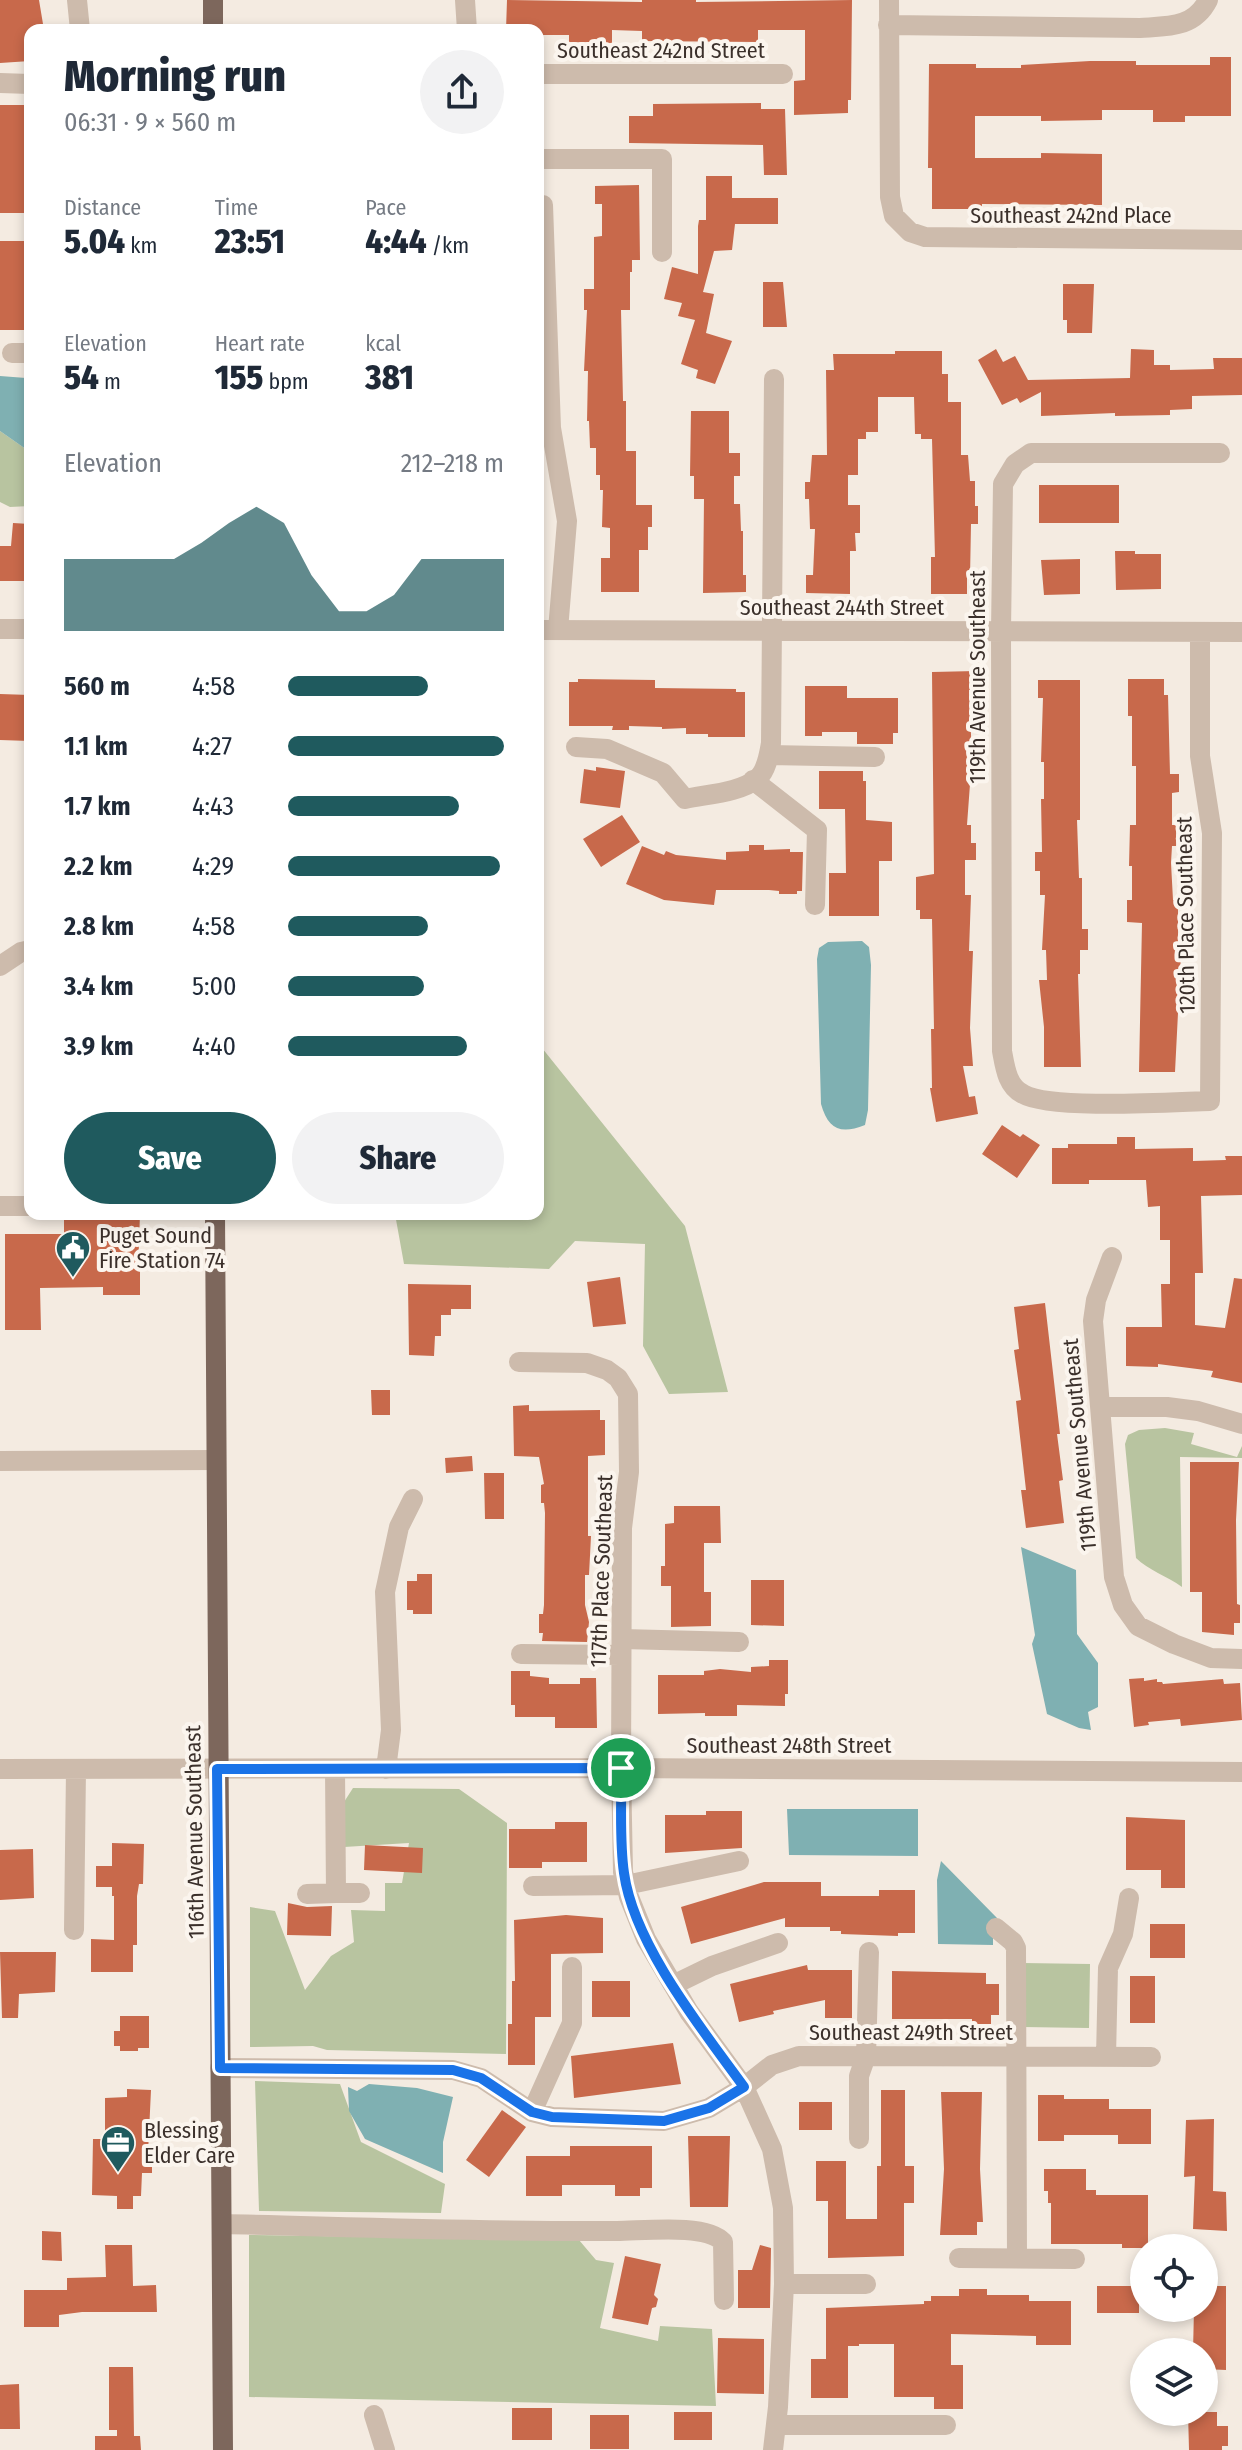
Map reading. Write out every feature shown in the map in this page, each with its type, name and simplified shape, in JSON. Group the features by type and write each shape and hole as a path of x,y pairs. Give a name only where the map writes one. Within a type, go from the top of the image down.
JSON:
{"main road":[{"path":"213,0 213,24"},
{"name":"116th Avenue Southeast","path":"215,1220 223,2450"}],"street":[{"path":"77,0 79,24"},
{"path":"465,0 467,24"},
{"path":"889,0 888,25 1151,28 1185,23 1200,14 1208,0"},
{"name":"Southeast 242nd Place","path":"888,25 890,197 894,216 910,232 925,237 1242,240"},
{"name":"Southeast 242nd Street","path":"544,74 783,74"},
{"path":"0,83 24,84"},
{"path":"544,159 662,159 662,252"},
{"path":"544,233 551,428 567,521 548,630"},
{"path":"576,747 607,749 663,773 685,799 740,787 760,777 771,743 774,379"},
{"name":"119th Avenue Southeast","path":"1210,1101 1060,1102 1023,1094 1007,1077 1002,1051 1003,484 1015,464 1031,453 1220,453"},
{"path":"0,629 24,629"},
{"name":"Southeast 244th Street","path":"548,630 1242,632"},
{"name":"120th Place Southeast","path":"1200,632 1200,756 1212,833 1210,1101"},
{"path":"769,755 875,757"},
{"path":"753,780 817,830 815,905"},
{"path":"0,966 24,951"},
{"path":"0,1206 24,1206"},
{"name":"119th Avenue Southeast","path":"1112,1257 1096,1300 1093,1321 1114,1577 1123,1605 1138,1626 1174,1644 1211,1658 1242,1659"},
{"name":"117th Place Southeast","path":"519,1362 587,1363 607,1370 618,1378 628,1394 629,1472 622,1528 623,1872 646,1939 673,1985 744,2087 772,2149 783,2208 784,2284 773,2450"},
{"path":"1100,1407 1167,1407 1198,1411 1242,1424"},
{"path":"0,1461 216,1460"},
{"path":"386,1769 391,1730 385,1592 399,1527 413,1499"},
{"path":"521,1654 739,1642"},
{"name":"Southeast 248th Street","path":"0,1769 621,1768 1242,1772"},
{"path":"74,1930 76,1769"},
{"path":"335,1769 336,1893"},
{"path":"533,1886 626,1885 739,1861"},
{"path":"307,1894 360,1893"},
{"path":"1106,2057 1108,1968 1123,1934 1129,1898"},
{"path":"996,1928 1016,1948 1017,2258"},
{"path":"673,1985 712,1966 778,1943"},
{"path":"859,2139 859,2076 866,2056 869,1952"},
{"path":"532,2112 572,2023 572,1967"},
{"name":"Southeast 249th Street","path":"220,2068 453,2070 481,2078 532,2112 552,2117 664,2121 709,2108 772,2065 799,2056 1151,2057"},
{"path":"222,2224 700,2231 721,2238 723,2242 724,2300"},
{"path":"959,2258 1075,2259"},
{"path":"784,2284 866,2284"},
{"path":"374,2415 385,2450"},
{"path":"776,2425 946,2425"}],"green space":[{"path":"0,431 24,448 24,506 10,507 0,502"},
{"path":"544,1050 685,1226 728,1392 669,1394 643,1346 645,1244 575,1241 549,1269 404,1264 396,1220 544,1220"},
{"path":"1165,1428 1194,1433 1191,1444 1237,1457 1242,1446 1242,1458 1180,1457 1182,1587 1136,1558 1125,1444 1128,1435 1139,1430"},
{"path":"353,1788 459,1789 507,1823 506,2054 327,2050 313,2046 250,2047 250,1907 275,1911 305,1990 331,1956 354,1942 351,1910 385,1911 385,1883 402,1883 409,1843 344,1847 344,1802"},
{"path":"1023,1963 1090,1964 1089,2028 1023,2027"},
{"path":"255,2081 340,2084 361,2142 445,2184 441,2213 259,2211"},
{"path":"249,2235 579,2240 596,2260 614,2263 600,2328 658,2341 660,2326 712,2329 716,2406 249,2397"}],"water":[{"path":"0,376 24,378 24,448 0,431"},
{"path":"862,941 869,947 871,965 868,1110 865,1125 842,1129 831,1124 821,1104 817,959 819,948 828,942"},
{"path":"1021,1547 1076,1570 1077,1634 1098,1663 1098,1707 1088,1712 1091,1730 1047,1714 1032,1644 1035,1635"},
{"path":"787,1809 918,1809 918,1856 789,1855"},
{"path":"941,1861 997,1918 999,1923 993,1934 993,1945 938,1944 937,1880"},
{"path":"369,2084 417,2088 453,2097 443,2142 443,2173 365,2139 349,2111 348,2087 357,2091"}],"building":[{"path":"0,0 39,0 43,24 24,24 24,61 0,63"},
{"path":"507,0 852,0 851,100 848,100 848,113 794,115 794,81 805,80 805,30 758,30 758,42 642,41 642,31 612,30 612,43 569,42 569,35 544,35 544,24 506,24"},
{"path":"1210,57 1231,57 1231,116 1185,116 1185,122 1153,122 1153,110 1102,110 1102,120 1041,121 1041,116 975,116 975,158 1041,158 1041,153 1102,154 1102,205 982,204 982,209 932,209 932,168 928,168 929,64 976,64 976,68 1021,68 1021,65 1090,61 1136,61 1136,65 1210,65"},
{"path":"761,103 761,109 785,109 787,175 764,175 763,145 629,143 629,116 653,116 653,104"},
{"path":"0,105 24,105 24,213 0,213"},
{"path":"706,176 732,176 732,198 778,198 778,224 735,224 732,250 714,251 703,292 714,294 706,333 732,341 715,384 696,378 698,370 681,364 695,320 678,316 682,303 664,299 672,267 698,274 698,226 699,220 706,220"},
{"path":"639,185 640,260 632,260 630,310 621,310 623,401 626,401 626,451 636,451 636,505 652,505 652,527 648,527 648,550 639,550 639,592 601,592 601,558 610,558 610,528 602,527 603,490 600,490 600,475 596,475 596,448 590,448 587,421 588,371 584,371 587,310 584,310 584,289 594,289 594,237 602,236 602,204 595,204 595,186"},
{"path":"0,241 24,241 24,330 0,330"},
{"path":"763,282 783,282 787,327 763,327"},
{"path":"1063,284 1094,284 1092,333 1067,333 1067,320 1063,320"},
{"path":"996,349 1003,362 1015,356 1028,380 1130,378 1131,349 1154,350 1154,365 1170,365 1170,370 1214,369 1213,358 1242,358 1242,395 1192,396 1192,409 1170,410 1170,415 1115,416 1115,413 1041,416 1041,392 1020,403 1017,398 1002,405 978,360"},
{"path":"895,351 942,351 942,374 948,374 948,402 961,402 961,455 968,455 970,481 975,481 975,506 978,506 978,524 971,524 967,594 931,594 931,557 935,557 932,439 921,439 921,434 915,434 914,397 878,397 878,432 866,432 866,439 858,439 858,475 848,475 848,505 860,505 860,533 855,533 856,551 850,551 850,594 806,593 806,575 813,575 815,529 810,529 805,482 810,482 812,455 827,455 826,370 834,370 833,354 895,354"},
{"path":"691,411 729,411 729,453 740,453 740,476 734,476 734,504 740,504 746,592 703,593 704,499 694,499 694,476 690,476"},
{"path":"1039,485 1119,485 1119,523 1039,523"},
{"path":"13,523 24,524 24,581 0,581 0,546 11,546"},
{"path":"1115,551 1161,554 1161,589 1116,590"},
{"path":"1080,559 1080,594 1044,595 1041,560"},
{"path":"976,671 976,690 969,690 972,757 967,825 971,825 971,843 976,843 976,860 965,860 965,895 971,895 969,951 973,951 970,1028 973,1066 963,1066 969,1097 975,1096 978,1114 936,1122 930,1088 931,1029 934,1029 932,919 920,919 920,910 916,910 916,877 934,874 932,672"},
{"path":"578,679 655,680 655,688 736,689 736,692 745,692 745,737 686,734 686,728 629,726 629,730 612,730 613,726 569,726 569,682 578,682"},
{"path":"1128,679 1164,679 1164,695 1168,695 1170,774 1179,774 1179,792 1172,793 1172,825 1176,825 1176,846 1172,846 1171,863 1173,900 1178,900 1178,954 1181,954 1175,1072 1139,1072 1142,923 1127,922 1127,900 1132,900 1130,825 1136,825 1136,766 1132,766"},
{"path":"1038,680 1080,680 1080,820 1077,820 1082,929 1088,929 1088,950 1080,950 1078,974 1081,1067 1044,1067 1039,980 1047,980 1046,950 1042,950 1045,895 1040,895 1040,871 1035,871 1035,852 1042,852 1041,799 1044,799 1044,762 1041,762 1043,698 1038,698"},
{"path":"805,686 847,686 847,698 898,698 898,733 893,733 893,744 857,744 857,732 822,732 822,736 805,736"},
{"path":"0,694 24,695 24,741 0,740"},
{"path":"596,767 625,771 620,808 580,803 584,769 596,771"},
{"path":"819,771 863,771 866,820 892,822 892,861 879,861 879,916 829,916 829,873 846,873 845,809 819,809"},
{"path":"622,815 640,842 601,867 583,839"},
{"path":"749,845 764,845 764,850 803,852 802,891 779,894 779,891 769,890 716,890 714,905 664,900 626,884 642,846 664,855 666,851 676,855 726,860 726,852 749,851"},
{"path":"1002,1125 1040,1145 1017,1178 982,1154"},
{"path":"1117,1137 1135,1137 1135,1149 1193,1148 1193,1161 1242,1156 1242,1195 1201,1196 1203,1273 1195,1273 1195,1325 1225,1328 1234,1278 1242,1279 1242,1383 1211,1377 1213,1371 1158,1364 1158,1367 1126,1366 1126,1327 1162,1327 1161,1284 1170,1284 1170,1240 1160,1240 1160,1206 1148,1207 1146,1180 1089,1180 1089,1184 1052,1184 1052,1148 1068,1148 1068,1144 1117,1144"},
{"name":"Puget Sound Fire Station 74","path":"64,1220 140,1220 140,1295 103,1295 103,1287 40,1288 41,1330 5,1330 5,1234 64,1234"},
{"path":"620,1277 626,1324 593,1327 587,1282"},
{"path":"408,1284 471,1285 471,1309 451,1309 451,1315 441,1315 441,1336 435,1336 434,1356 409,1355"},
{"path":"1045,1303 1060,1434 1057,1434 1063,1480 1059,1481 1064,1523 1026,1528 1021,1490 1026,1490 1016,1401 1021,1400 1014,1350 1019,1349 1014,1307"},
{"path":"371,1390 390,1390 390,1415 372,1415"},
{"path":"529,1405 529,1411 600,1410 600,1420 605,1420 605,1455 588,1456 588,1536 591,1536 589,1575 585,1575 585,1605 589,1622 587,1642 542,1641 543,1633 539,1633 539,1614 543,1614 544,1605 545,1513 544,1503 541,1503 541,1485 544,1484 539,1457 514,1456 513,1406"},
{"path":"472,1456 473,1471 446,1473 445,1458"},
{"path":"1190,1462 1239,1462 1236,1520 1240,1623 1234,1623 1234,1635 1202,1632 1202,1592 1190,1592"},
{"path":"484,1473 504,1473 504,1519 485,1519"},
{"path":"674,1506 720,1506 721,1543 704,1543 704,1592 711,1592 711,1626 671,1627 671,1586 661,1586 661,1566 665,1566 665,1524 674,1523"},
{"path":"417,1574 432,1574 432,1614 413,1614 413,1610 407,1610 407,1581 417,1581"},
{"path":"751,1580 784,1580 784,1626 751,1625"},
{"path":"769,1660 788,1660 785,1706 737,1705 737,1716 658,1714 658,1675 704,1675 704,1671 720,1669 751,1672 751,1667 769,1666"},
{"path":"511,1671 530,1671 530,1676 549,1678 549,1684 580,1684 580,1678 596,1678 597,1728 555,1728 555,1717 515,1717 515,1705 511,1705"},
{"path":"1144,1678 1144,1681 1157,1679 1163,1684 1223,1679 1224,1684 1240,1683 1242,1720 1181,1726 1180,1719 1148,1722 1149,1725 1134,1727 1129,1679"},
{"path":"706,1811 742,1811 742,1848 665,1853 665,1815 706,1815"},
{"path":"1126,1817 1185,1820 1185,1888 1161,1888 1161,1870 1126,1870"},
{"path":"555,1822 587,1822 587,1862 542,1862 542,1868 509,1868 509,1829 555,1829"},
{"path":"112,1843 144,1844 143,1884 139,1884 137,1896 137,1945 133,1945 133,1972 91,1972 91,1939 114,1940 112,1887 96,1887 96,1866 112,1866"},
{"path":"365,1845 423,1848 422,1873 364,1870"},
{"path":"33,1849 34,1898 0,1900 0,1850"},
{"path":"764,1882 821,1882 821,1896 879,1896 879,1890 915,1890 915,1933 898,1933 898,1936 841,1934 841,1931 830,1931 830,1927 785,1927 785,1918 691,1944 681,1907"},
{"path":"288,1903 307,1907 332,1906 331,1936 287,1935"},
{"path":"566,1915 603,1918 603,1953 551,1954 551,2017 535,2017 535,2065 508,2065 508,2024 512,2024 512,1981 515,1981 514,1920"},
{"path":"1150,1924 1185,1924 1185,1958 1150,1958"},
{"path":"0,1952 56,1952 55,1992 19,1994 18,2018 2,2018"},
{"path":"807,1965 808,1970 852,1970 852,2018 825,2018 825,2000 739,2022 730,1984"},
{"path":"892,1971 986,1973 986,1984 999,1984 999,2015 991,2015 991,2024 972,2024 972,2019 892,2019"},
{"path":"1130,1976 1155,1976 1155,2023 1130,2023"},
{"path":"592,1981 630,1981 630,2017 592,2017"},
{"path":"120,2016 149,2016 149,2048 120,2051 120,2046 114,2046 114,2031 120,2031"},
{"path":"673,2043 681,2084 574,2098 571,2056"},
{"path":"127,2089 151,2090 148,2153 152,2153 152,2173 142,2173 141,2196 133,2196 133,2209 117,2209 117,2196 92,2195 93,2139 105,2139 105,2098 127,2097"},
{"path":"881,2090 905,2090 905,2166 914,2166 914,2203 904,2203 904,2256 828,2258 828,2201 816,2201 816,2161 846,2161 846,2219 877,2219"},
{"path":"941,2092 982,2092 980,2169 983,2222 977,2222 977,2235 940,2235 944,2169"},
{"path":"1038,2095 1064,2095 1064,2099 1109,2099 1109,2109 1151,2109 1151,2144 1118,2144 1118,2135 1064,2135 1064,2141 1038,2141"},
{"path":"799,2102 832,2102 832,2130 799,2130"},
{"path":"502,2110 526,2127 489,2177 466,2160"},
{"path":"1214,2119 1213,2191 1226,2192 1227,2231 1193,2229 1195,2176 1184,2177 1186,2120"},
{"path":"688,2136 730,2136 728,2207 690,2207"},
{"path":"570,2146 652,2146 652,2188 640,2188 640,2196 615,2196 615,2185 562,2185 562,2196 526,2196 526,2156 570,2156"},
{"path":"1044,2169 1086,2169 1086,2190 1096,2190 1096,2195 1148,2195 1148,2234 1130,2234 1130,2248 1122,2248 1122,2244 1051,2244 1051,2203 1048,2203 1048,2191 1044,2191"},
{"path":"42,2231 61,2232 62,2261 42,2260"},
{"path":"105,2245 132,2245 133,2286 156,2285 157,2312 82,2312 59,2315 59,2327 24,2327 24,2290 67,2290 67,2278 106,2277"},
{"path":"760,2245 771,2248 770,2308 738,2308 738,2270 752,2270"},
{"path":"625,2256 661,2264 654,2295 658,2299 648,2325 612,2318"},
{"path":"1097,2286 1130,2286 1130,2313 1097,2313"},
{"path":"1218,2286 1226,2286 1226,2370 1218,2370 1218,2338 1193,2338 1194,2322 1218,2322"},
{"path":"959,2289 987,2289 987,2295 1029,2295 1029,2301 1071,2301 1071,2345 1036,2345 1036,2336 951,2334 951,2365 963,2365 963,2409 934,2409 934,2397 894,2397 894,2344 848,2346 848,2398 811,2398 811,2359 826,2359 826,2308 924,2304 924,2301 931,2301 931,2296 959,2296"},
{"path":"718,2338 764,2339 764,2394 717,2393"},
{"path":"109,2367 133,2367 134,2436 140,2436 141,2450 95,2450 95,2436 117,2436 117,2430 109,2430"},
{"path":"19,2384 20,2429 0,2429 0,2385"},
{"path":"512,2408 552,2408 552,2440 512,2440"},
{"path":"674,2412 712,2412 712,2440 674,2440"},
{"path":"590,2415 629,2415 629,2449 590,2449"},
{"path":"1188,2426 1228,2426 1228,2446 1222,2446 1222,2450 1189,2450"}],"place":[{"name":"Puget Sound Fire Station 74","path":"73,1279"},
{"name":"Blessing Elder Care","path":"118,2174"}],"route":[{"path":"621,1768 623,1872 629,1897 646,1939 689,2012 744,2087 709,2108 664,2121 552,2117 532,2112 481,2078 453,2070 220,2068 217,1769 621,1768"}]}
